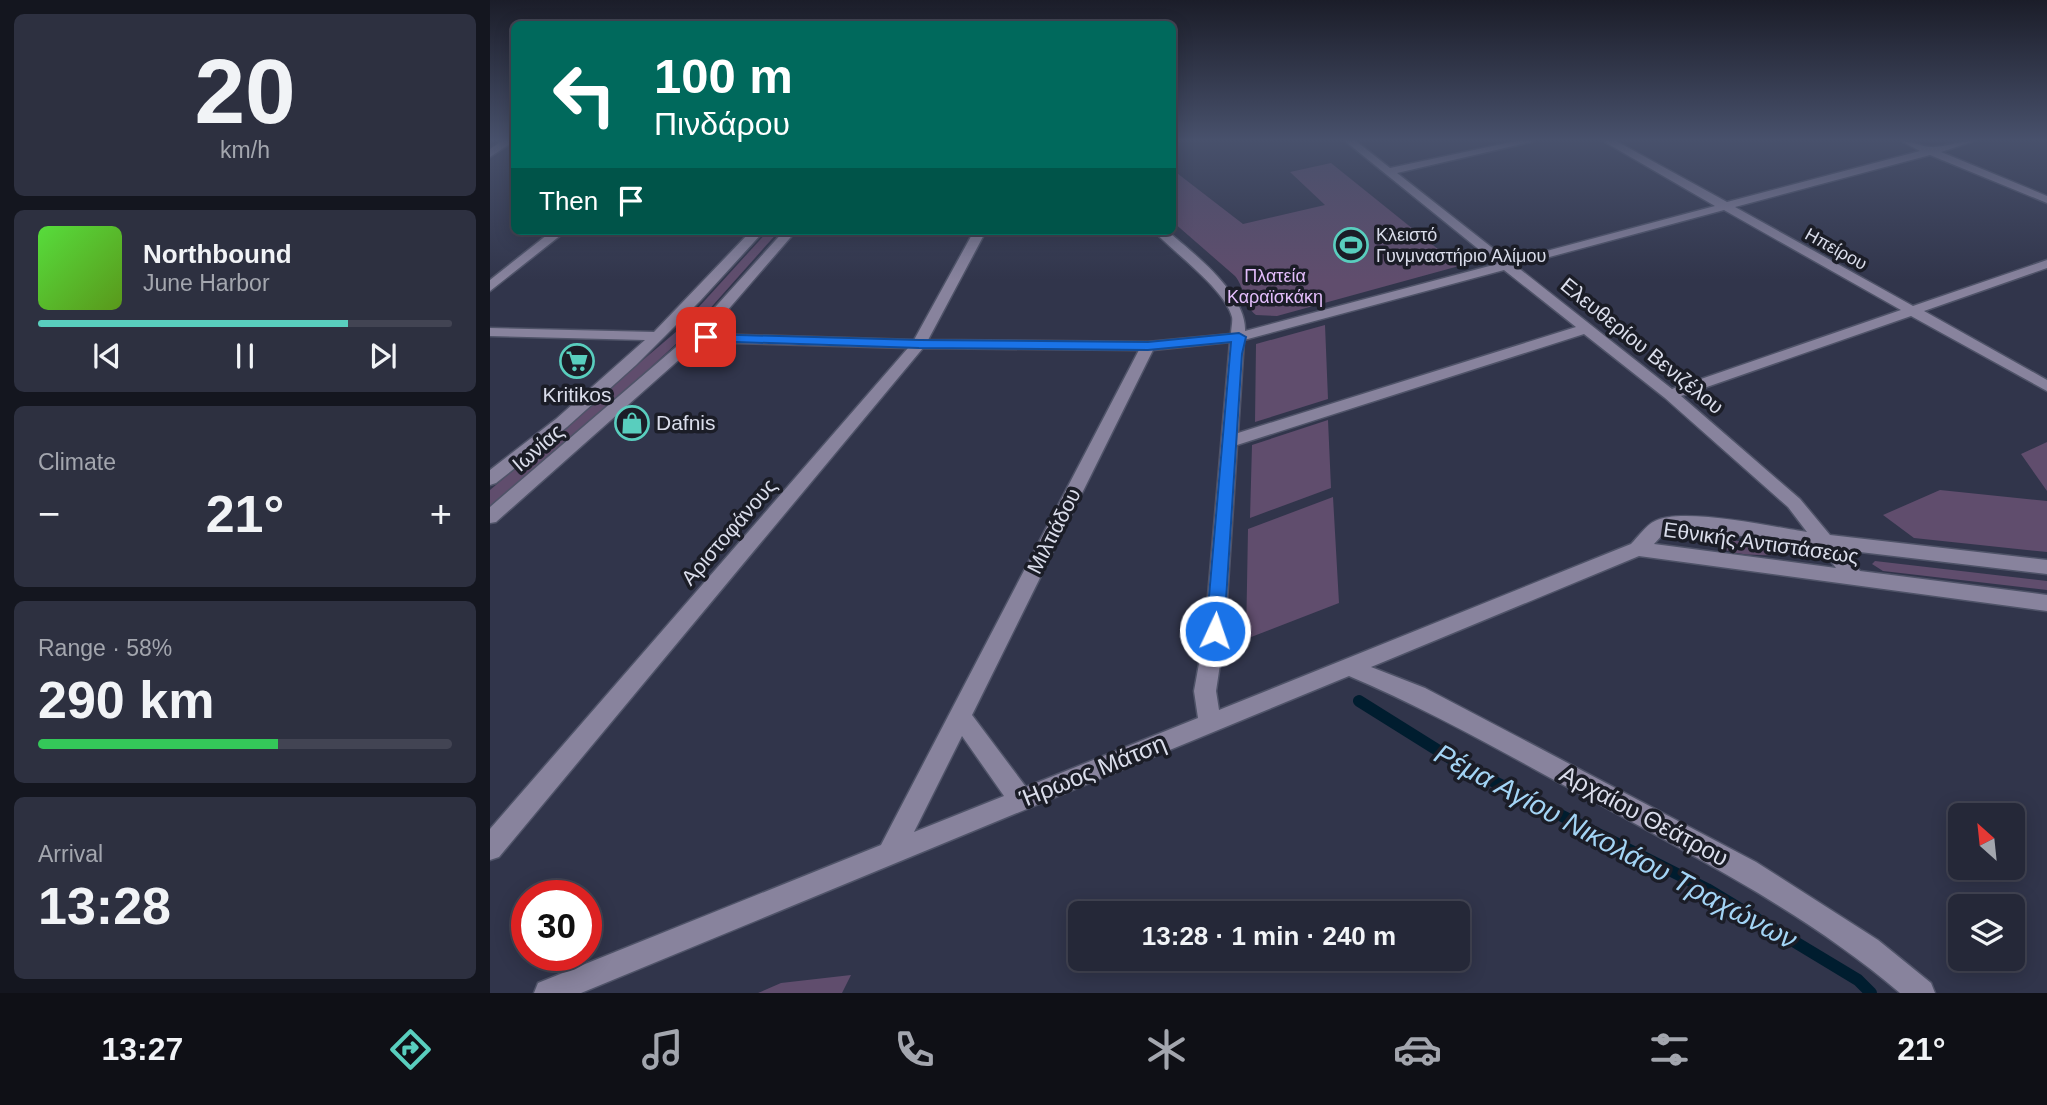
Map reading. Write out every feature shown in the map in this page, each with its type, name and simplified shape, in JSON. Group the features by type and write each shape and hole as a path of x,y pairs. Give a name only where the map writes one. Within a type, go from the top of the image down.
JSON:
{"street":[{"name":"Ελευθερίου Βενιζέλου","path":"1410,187 1670,395 1794,503 1856,579"},
{"name":"Ηπείρου","path":"1691,187 2047,386"},
{"path":"695,338 1148,346 1239,337 1794,187"},
{"path":"2017,187 2047,200"},
{"path":"490,287 555,235"},
{"name":"Ιωνίας","path":"490,479 563,420 659,336 754,235"},
{"name":"Ιωνίας","path":"490,517 695,338 787,235"},
{"name":"Αριστοφάνους","path":"490,848 919,344 978,235"},
{"path":"1165,235 1205,268 1223,289 1239,317 1215,631 1205,691 1210,724"},
{"path":"1670,395 2047,264"},
{"path":"1228,442 1585,329"},
{"path":"490,332 659,336"},
{"name":"Μιλτιάδου","path":"890,854 1148,346"},
{"name":"Εθνικής Αντιστάσεως","path":"1638,550 1660,526 1691,522 1824,541 2047,566"},
{"name":"Εθνικής Αντιστάσεως","path":"1638,550 2047,603"},
{"name":"Ήρωος Μάτση","path":"548,993 1638,550"},
{"name":"Αρχαίου Θεάτρου","path":"1349,667 1417,695 1746,870 1869,949 1922,993"},
{"path":"961,717 1021,800"}],"green space":[{"name":"Πλατεία Καραϊσκάκη","path":"1176,187 1195,187 1243,224 1325,205 1306,187 1361,187 1459,266 1277,316 1256,315 1249,307 1235,276 1176,225"},
{"path":"764,235 775,235 690,331 625,391 490,506 490,490 677,331"},
{"path":"1325,325 1328,399 1255,422 1256,344"},
{"path":"1328,420 1331,488 1250,518 1252,445"},
{"path":"2047,442 2047,491 2021,454"},
{"path":"1940,490 2047,501 2047,552 1914,538 1883,515"},
{"path":"1333,497 1339,603 1246,639 1248,529"},
{"path":"1714,538 1785,547 1789,552 1785,555 1741,554 1715,546"},
{"path":"1875,561 2047,581 2047,590 1883,571 1872,564"},
{"path":"851,975 842,993 758,993 781,983"}],"waterway":[{"name":"Ρέμα Αγίου Νικολάου Τραχώνων","path":"1359,701 1463,766 1707,889 1858,980 1871,993"}],"place":[{"name":"Κλειστό Γυνμναστήριο Αλίμου","path":"1351,245"},
{"name":"Kritikos","path":"577,361"},
{"name":"Dafnis","path":"632,423"}],"route":[{"path":"706,337 919,344 1148,346 1239,337 1235,354 1215,631"}]}
